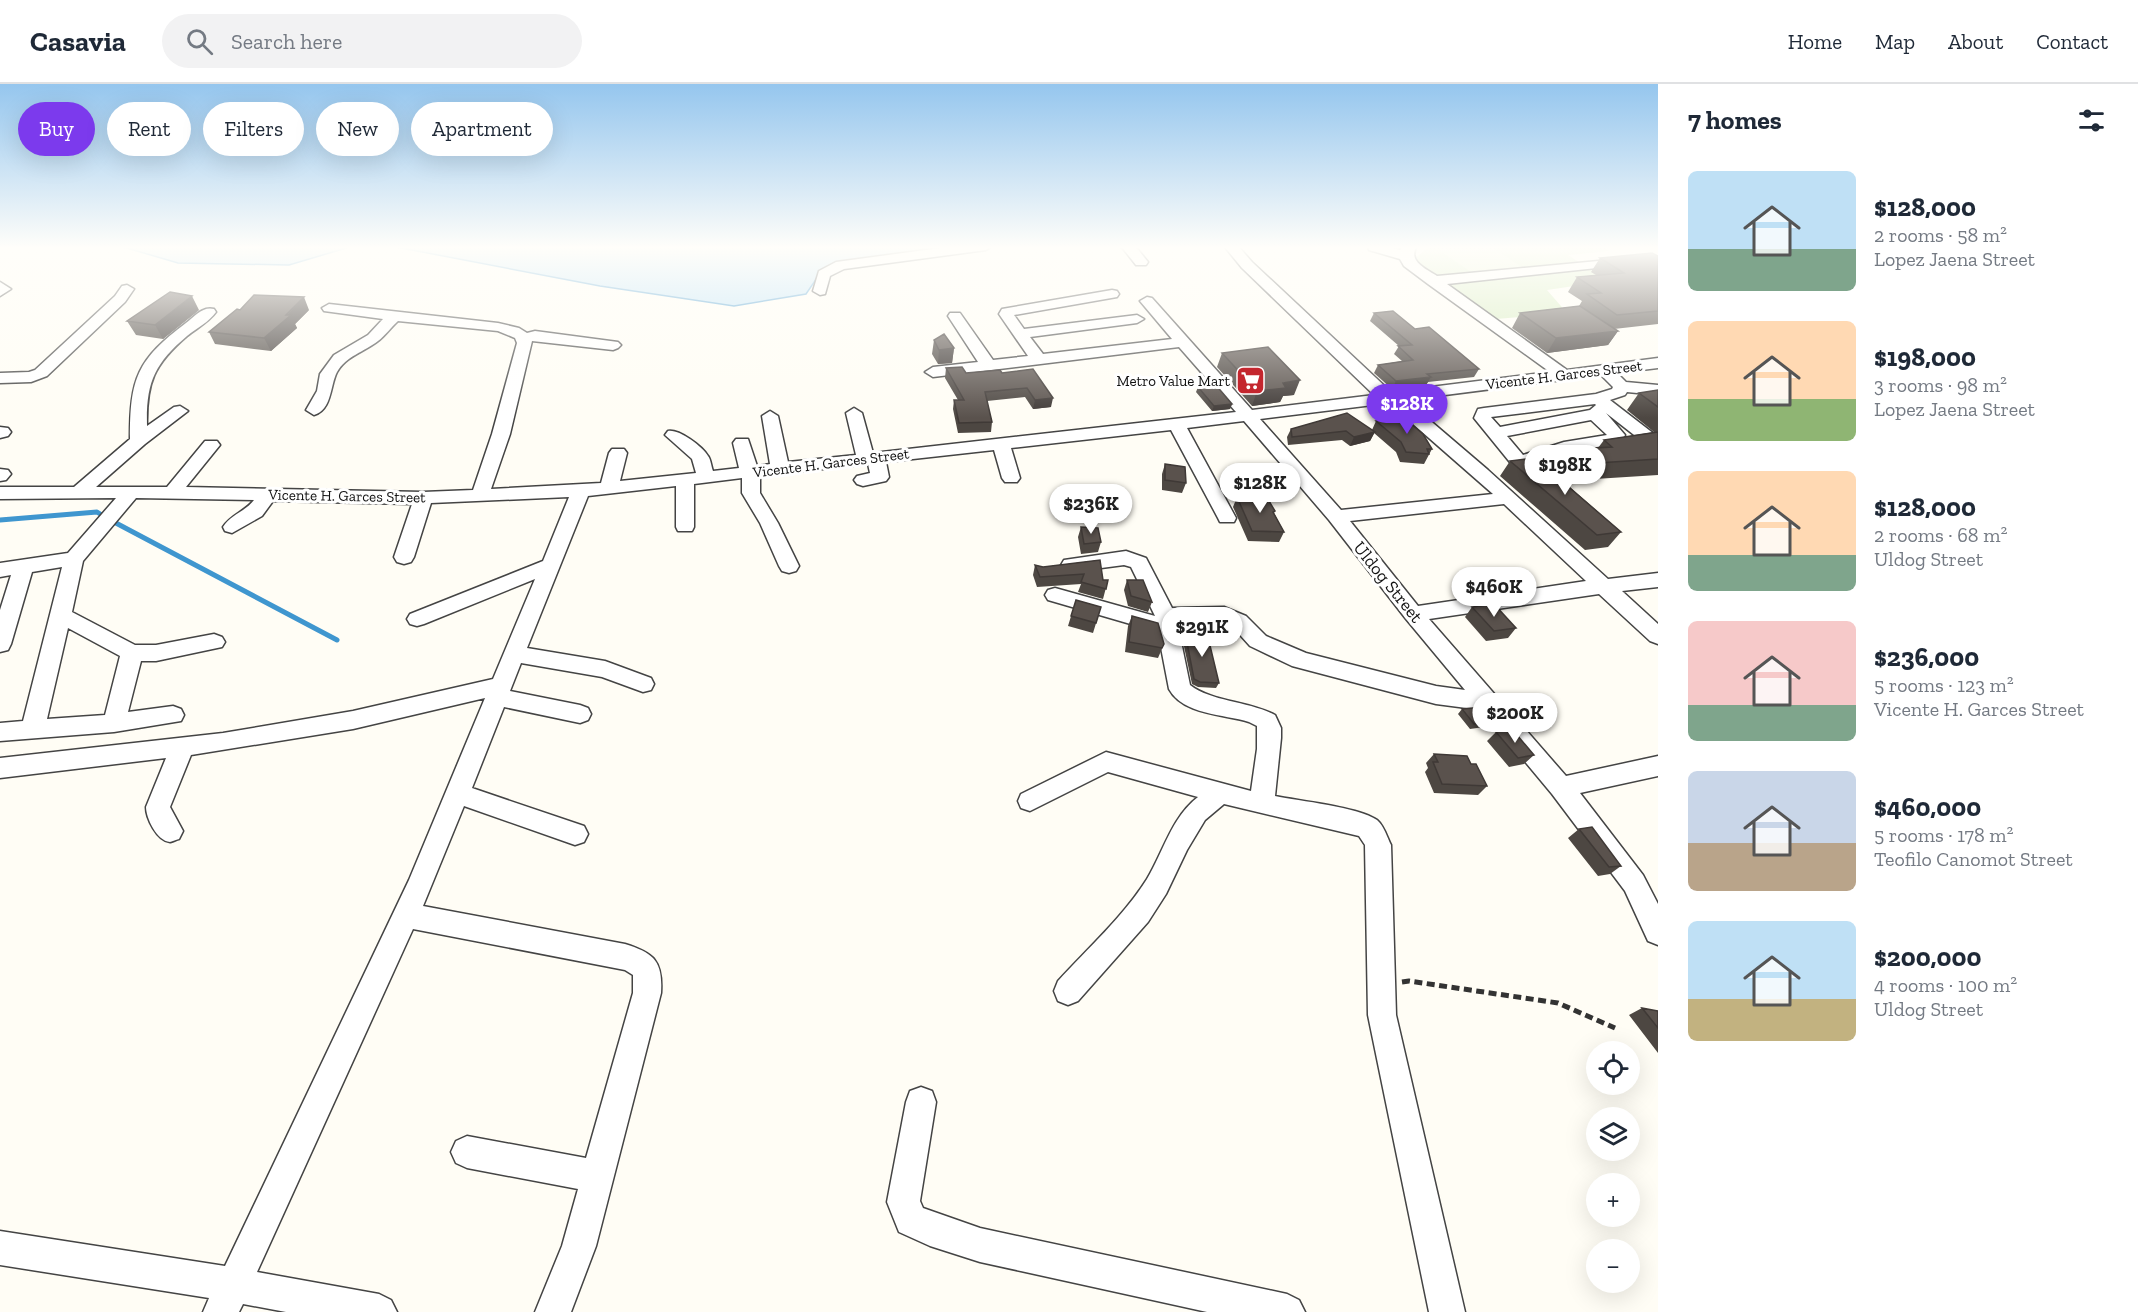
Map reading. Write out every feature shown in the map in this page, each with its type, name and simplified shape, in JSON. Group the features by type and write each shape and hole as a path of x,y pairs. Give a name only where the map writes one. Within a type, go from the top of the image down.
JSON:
{"street":[{"path":"0,378 31,377 41,373 115,303"},
{"path":"1039,360 1006,312 1057,303"},
{"name":"Uldog Street","path":"1149,303 1336,516 1413,614 1561,787 1634,883 1658,932"},
{"path":"1288,303 1390,397 1482,474 1658,636"},
{"path":"1464,303 1564,375"},
{"path":"329,308 498,327 514,331 523,338 525,343 501,434 480,496"},
{"path":"139,440 138,404 145,374 167,345 209,312"},
{"path":"314,410 325,391 328,374 339,358 373,338 394,316"},
{"path":"955,316 989,366"},
{"path":"1021,334 1137,319"},
{"path":"523,338 535,336 613,345"},
{"path":"933,372 1181,342"},
{"name":"Vicente H. Garces Street","path":"0,494 131,492 423,498 581,491 1248,416 1658,363"},
{"path":"1605,370 1621,386 1658,390"},
{"path":"1496,433 1600,406 1619,392 1621,386"},
{"path":"1482,474 1515,467 1519,462 1564,447 1615,439 1616,435 1600,406"},
{"path":"1519,462 1482,418 1484,413 1600,406 1658,445"},
{"path":"78,493 139,440 180,411"},
{"path":"854,413 880,477 863,480"},
{"path":"770,416 780,469"},
{"path":"1176,424 1227,518"},
{"path":"675,435 700,457 706,478"},
{"path":"742,443 752,482 751,493 769,523 789,566"},
{"path":"1001,444 1011,478"},
{"path":"172,493 211,445"},
{"path":"609,488 618,453"},
{"path":"685,480 685,527"},
{"path":"228,1299 421,882 581,491"},
{"path":"33,729 74,559 131,492"},
{"path":"232,527 255,512 269,495"},
{"path":"404,557 423,498"},
{"path":"1336,516 1508,498"},
{"path":"1047,568 1126,558 1142,566 1166,621 1180,689 1184,694 1252,713 1267,721 1269,730 1266,784 1262,804"},
{"path":"0,570 74,559"},
{"path":"417,619 551,565"},
{"path":"0,644 24,566"},
{"path":"1413,614 1658,580"},
{"path":"1055,595 1166,621 1224,614 1239,621 1258,640 1300,660 1436,695 1487,702"},
{"path":"62,616 132,653 156,653 214,642"},
{"path":"114,723 132,653"},
{"path":"514,654 605,669 643,684"},
{"path":"0,768 182,748 354,720 499,691 580,714"},
{"path":"0,732 114,723 173,715"},
{"path":"170,831 158,813 158,807 182,748"},
{"path":"1030,801 1106,762 1219,794 1358,824 1368,828 1374,835 1380,860 1382,1015 1447,1312"},
{"path":"1561,787 1656,769"},
{"path":"456,793 575,834"},
{"path":"1068,991 1138,914 1158,886 1177,843 1196,813 1219,794"},
{"path":"405,915 641,962 649,973 647,993 579,1245 553,1312"},
{"path":"921,1102 903,1202 910,1220 980,1245 1287,1312"},
{"path":"466,1152 597,1176"},
{"path":"0,1248 228,1299 379,1312"}],"path":[{"path":"1383,985 1409,981 1558,1004 1615,1028"}],"green space":[{"path":"1474,303 1559,303 1567,313 1496,319"}],"water":[{"path":"716,303 750,303 734,306"}],"building":[{"path":"153,303 183,303 155,325 127,321"},
{"path":"246,303 298,303 286,315 291,315 264,338 209,332 237,309 240,310"},
{"path":"1600,303 1658,303 1658,311 1617,315"},
{"path":"1580,306 1618,331 1556,338 1520,313"},
{"path":"1393,311 1415,329 1429,327 1479,369 1427,374 1431,377 1396,381 1378,365 1413,360 1398,346 1412,345 1374,313"},
{"path":"944,334 954,348 939,350 934,340"},
{"path":"1268,347 1300,380 1283,383 1286,388 1257,391 1222,353"},
{"path":"962,367 966,373 1000,370 1002,373 1033,369 1053,398 1035,400 1027,388 985,392 992,422 959,423 954,400 964,400 946,368"},
{"path":"1209,377 1232,404 1214,406 1198,387 1211,386 1203,378"},
{"path":"1658,390 1658,407 1639,393"},
{"path":"1347,413 1375,432 1354,437 1346,431 1292,437 1291,429"},
{"path":"1402,416 1423,434 1432,449 1427,449 1429,454 1406,452 1401,442 1376,421"},
{"path":"1658,432 1658,459 1552,466 1538,451 1612,447 1604,440"},
{"path":"1535,458 1621,532 1597,535 1510,461"},
{"path":"1165,464 1185,467 1186,483 1165,480"},
{"path":"1266,496 1284,532 1252,531 1237,497"},
{"path":"1081,527 1098,528 1101,542 1084,544"},
{"path":"1100,560 1103,580 1108,580 1106,589 1081,582 1084,574 1040,577 1035,565 1043,567"},
{"path":"1127,580 1143,580 1152,602 1131,596"},
{"path":"1076,600 1101,607 1096,623 1071,616"},
{"path":"1494,604 1516,628 1494,631 1472,607"},
{"path":"1132,616 1158,623 1164,644 1162,648 1129,642"},
{"path":"1185,632 1207,633 1219,683 1200,682 1194,679"},
{"path":"1485,707 1496,721 1474,724 1462,709"},
{"path":"1512,729 1534,755 1518,758 1496,732"},
{"path":"1434,754 1467,756 1471,764 1476,764 1487,786 1442,784 1433,762 1438,762"},
{"path":"1592,827 1621,866 1609,867 1579,829"},
{"path":"1642,1008 1658,1011 1658,1028"}],"waterway":[{"path":"0,520 97,512 105,517"},
{"path":"114,522 337,640"}],"place":[{"name":"Metro Value Mart","path":"1251,381"}]}
